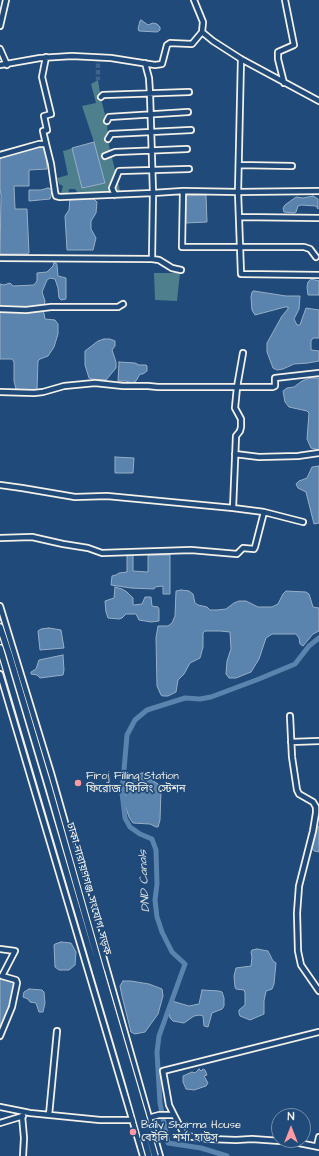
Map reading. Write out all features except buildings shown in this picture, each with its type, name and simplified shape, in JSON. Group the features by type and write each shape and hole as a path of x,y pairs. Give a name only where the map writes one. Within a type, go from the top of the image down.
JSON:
{"main road":[{"name":"ঢাকা-নারায়ণগঞ্জ সংযোগ সড়ক","path":"2,629 27,704 62,822 96,951 99,972 149,1156"},
{"name":"ঢাকা-নারায়ণগঞ্জ সংযোগ সড়ক","path":"0,648 54,829 96,951"},
{"path":"3,682 10,680"},
{"path":"18,732 25,730"},
{"path":"47,831 54,829"},
{"path":"84,954 96,951"},
{"name":"ঢাকা-নারায়ণগঞ্জ সংযোগ সড়ক","path":"99,972 155,1156"}],"street":[{"path":"0,26 6,0"},
{"path":"0,65 46,57 72,56 111,58 155,65 162,64 167,45 170,42 192,44 202,32 203,22 194,0"},
{"path":"284,83 278,59 278,52 294,45 285,0"},
{"path":"202,32 241,59 319,101"},
{"path":"0,49 7,65"},
{"path":"46,57 42,77 51,114 44,116 47,130 43,131 49,150 56,196 68,198 183,191 319,191"},
{"path":"241,59 238,192 242,274 319,275"},
{"path":"145,63 149,78 153,170 152,259"},
{"path":"102,96 189,92"},
{"path":"108,119 188,112"},
{"path":"108,139 111,134 191,130"},
{"path":"0,155 39,144 46,144"},
{"path":"105,156 114,152 187,149"},
{"path":"239,165 292,166"},
{"path":"115,195 112,188 120,172 189,169"},
{"path":"183,191 182,247 304,246 310,249 316,257"},
{"path":"240,217 319,218"},
{"path":"0,258 152,259 159,260 172,268 181,270"},
{"path":"0,309 26,310 51,306 111,307 123,304"},
{"path":"233,508 236,436 241,427 241,419 235,408 243,354"},
{"path":"0,392 34,393 64,386 95,383 123,386 158,387 273,387 275,386 275,378 319,373"},
{"path":"235,454 267,457 319,453"},
{"path":"0,485 75,497 114,496 233,508 264,512 303,522"},
{"path":"0,538 32,537 88,548 102,553 191,550 237,554 243,548 254,549 256,547 264,512"},
{"path":"0,606 2,629"},
{"path":"0,674 143,1156"},
{"path":"290,716 291,742 297,790 299,794 313,802 316,807 317,821 299,886 297,942 301,965 319,992"},
{"path":"291,742 319,741"},
{"path":"0,950 15,951 2,976 16,980 17,984 12,1007 0,1036"},
{"path":"96,951 150,1117 160,1156"},
{"path":"49,1115 57,1031"},
{"path":"319,1032 163,1071 171,1116 185,1136 294,1142 318,1146 319,1137"},
{"path":"0,1107 30,1113 100,1120 133,1121 150,1117 171,1116"},
{"path":"0,1123 30,1113"},
{"path":"22,1116 24,1138 23,1156"}],"green space":[{"path":"98,80 107,122 108,141 120,191 86,193 79,197 79,194 75,189 69,189 68,197 60,197 63,186 59,184 57,178 68,175 63,151 94,142 82,106 96,103 91,84"},
{"path":"154,273 180,273 177,301 155,300"}],"water":[{"path":"141,20 148,25 153,23 157,24 160,27 160,30 157,32 139,31 138,29"},
{"path":"94,142 105,183 82,188 72,148"},
{"path":"38,147 46,148 47,169 29,170 29,186 14,186 15,209 27,209 29,253 0,254 0,157"},
{"path":"48,188 51,189 52,192 50,199 29,201 29,190 41,190"},
{"path":"206,195 207,222 185,223 184,196"},
{"path":"313,196 318,199 318,209 316,206 301,205 298,206 296,212 294,213 284,212 283,208 285,205 296,197 303,198"},
{"path":"85,197 94,199 97,202 96,213 91,221 91,229 96,238 93,250 67,250 65,216 69,210 70,199"},
{"path":"54,263 57,265 58,276 66,278 66,299 61,300 59,298 55,279 50,278 47,280 42,292 45,301 44,306 26,309 0,308 0,284 4,285 10,283 13,286 34,285 37,281 37,273 47,272"},
{"path":"311,279 319,281 319,295 308,295 307,287 308,282"},
{"path":"254,291 286,296 300,296 299,309 294,319 297,325 300,325 306,308 319,310 319,338 313,338 311,341 311,350 319,351 319,361 294,364 277,370 273,368 267,352 267,343 288,307 255,315 252,310 251,297 252,292"},
{"path":"0,310 41,310 44,313 45,319 55,320 58,324 58,334 54,347 48,356 38,361 37,390 28,391 16,389 14,381 14,362 12,359 0,359"},
{"path":"104,339 115,341 115,346 112,350 116,362 116,368 106,380 91,379 89,378 85,365 85,351 98,341"},
{"path":"119,362 146,365 147,371 140,374 136,381 132,383 118,381"},
{"path":"310,378 319,378 319,450 311,448 307,439 309,413 307,411 289,407 285,402 283,391"},
{"path":"115,457 134,458 133,473 115,473"},
{"path":"319,466 319,523 314,524 306,492 298,488 296,484 307,478 312,467"},
{"path":"127,555 133,555 133,571 148,572 148,555 170,555 170,594 163,594 163,586 155,587 154,589 111,585 112,576 127,572"},
{"path":"115,587 127,592 133,598 134,605 142,604 145,597 151,597 152,606 158,607 159,609 159,621 151,622 139,620 136,614 126,614 119,619 108,618 105,601 114,598"},
{"path":"176,591 189,591 193,594 195,603 207,607 210,610 226,609 239,601 246,601 258,607 272,607 278,604 286,591 306,592 309,594 313,607 319,608 319,631 313,634 303,646 300,644 299,638 296,634 272,634 266,638 259,659 251,672 236,678 229,678 226,674 227,661 231,649 230,632 205,631 203,633 203,647 200,658 190,663 184,674 178,680 176,692 168,696 163,696 161,695 157,686 156,638 158,626 168,626 172,623 175,616"},
{"path":"49,628 61,630 64,648 40,650 38,631"},
{"path":"63,655 63,675 40,678 37,675 31,674 31,672 36,669 39,660"},
{"path":"143,773 149,775 150,779 158,784 161,790 160,820 158,827 150,824 133,823 126,808 124,800 126,789 138,774"},
{"path":"319,826 319,852 314,851 311,847 314,833"},
{"path":"61,942 71,943 76,952 75,965 69,970 59,970 55,967 54,945"},
{"path":"257,949 268,951 273,961 276,963 274,984 272,989 266,991 264,1014 250,1020 240,1016 239,1010 245,1005 245,993 244,990 236,989 234,976 236,968 251,966 251,952 252,950"},
{"path":"0,976 16,982 11,1007 0,1029"},
{"path":"123,981 149,984 162,989 163,996 158,1014 145,1032 135,1034 131,1032 120,986"},
{"path":"29,989 42,990 44,992 45,1003 43,1012 39,1012 36,1003 30,1002 28,999 23,997 24,992"},
{"path":"202,990 222,992 224,998 224,1006 222,1009 212,1013 208,1027 204,1026 203,1016 200,1015 194,1016 184,1023 173,1021 170,1018 169,1012 172,1001 189,1006 199,1004"},
{"path":"199,1069 201,1071 203,1069 205,1070 207,1075 204,1076 208,1083 206,1086 194,1090 186,1089 183,1082 183,1076 192,1072 195,1073"}],"waterway":[{"name":"DND Canals","path":"227,1156 201,1148 168,1143 160,1103 157,1052 159,1036 185,964 172,952 162,932 157,917 155,900 157,884 156,850 152,839 140,834 130,827 125,818 122,793 127,735 135,720 147,710 185,698 200,699 211,697 295,664 309,646 319,638"}],"tunnel":[{"path":"98,57 98,80"}],"place":[{"name":"Firoj Filling Station ফিরোজ ফিলিং স্টেশন","path":"78,783"},
{"name":"Baily Sharma House বেইলি শর্মা হাউস","path":"133,1132"}]}
